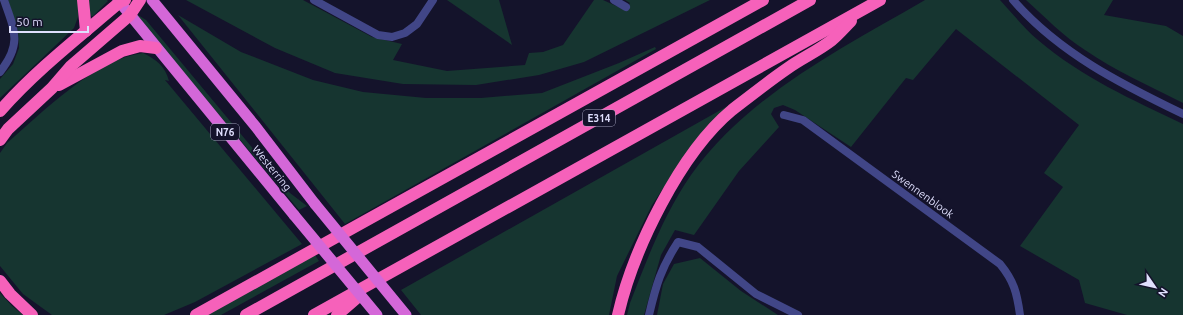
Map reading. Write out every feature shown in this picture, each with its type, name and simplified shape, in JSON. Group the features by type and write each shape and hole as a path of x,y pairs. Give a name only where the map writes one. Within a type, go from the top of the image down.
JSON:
{"highway":[{"path":"83,0 86,31"},
{"path":"0,140 8,129 52,88 71,66 130,16 140,0"},
{"name":"Westerring","path":"152,0 256,127 315,204 406,315"},
{"path":"196,315 763,0"},
{"name":"E314","path":"246,315 810,0"},
{"path":"314,315 880,0"},
{"path":"0,111 24,86 121,1"},
{"name":"Westerring","path":"121,1 130,16 156,48 377,315"},
{"path":"618,315 623,292 638,252 659,209 682,170 706,138 731,112 788,68 832,40 862,10"},
{"path":"52,88 122,51 140,46 156,48"},
{"path":"337,315 376,280"},
{"path":"0,281 10,294 32,315"}],"street":[{"path":"0,72 14,50 16,41 4,0"},
{"path":"314,0 378,35 392,37 405,33 417,24 433,0"},
{"path":"614,0 626,7"},
{"path":"1014,1 1050,36 1078,57 1106,75 1183,114"},
{"name":"Swennenblook","path":"784,115 803,120 1000,264 1012,279 1018,299 1020,315"},
{"path":"649,315 656,286 664,264 678,242 698,247 756,294 798,315"}],"green space":[{"path":"8,0 78,0 78,17 74,28 0,98 0,79 13,64 19,48 18,31"},
{"path":"86,0 108,1 93,16 91,16"},
{"path":"186,0 303,0 372,37 402,44 393,60 447,71 525,65 529,53 543,52 563,45 594,0 603,0 625,10 630,3 625,0 710,0 584,62 539,75 476,85 403,84 335,73 275,48"},
{"path":"447,0 499,0 512,45"},
{"path":"925,0 1000,0 1033,35 1072,65 1108,87 1183,124 1183,315 1127,315 1085,303 1079,280 1020,246 1063,187 1044,173 1079,125 956,29 913,80 906,78 851,147 795,110 783,105 774,108 771,114 779,127 739,171 694,235 675,230 661,255 644,315 627,315 630,303 650,253 672,205 691,175 714,146 740,120 768,97 798,76 829,56"},
{"path":"1026,0 1113,0 1104,15 1166,26 1183,36 1183,103 1120,72 1096,58 1069,39"},
{"path":"138,15 146,20 290,193 307,206 299,210 137,17"},
{"path":"178,15 241,52 313,80 363,92 426,98 481,98 542,93 619,63 655,47 656,49 345,224"},
{"path":"143,53 163,67 169,81 165,80 302,244 195,302 164,315 52,315 23,294 0,266 0,153 7,143 53,102 88,76 125,57"},
{"path":"733,103 690,148 652,205 617,276 609,315 421,315 401,290"},
{"path":"315,255 319,261 221,315 206,315"},
{"path":"700,258 741,291 778,315 657,315 663,284 674,264"},
{"path":"0,293 12,306 23,315 0,315"}]}
